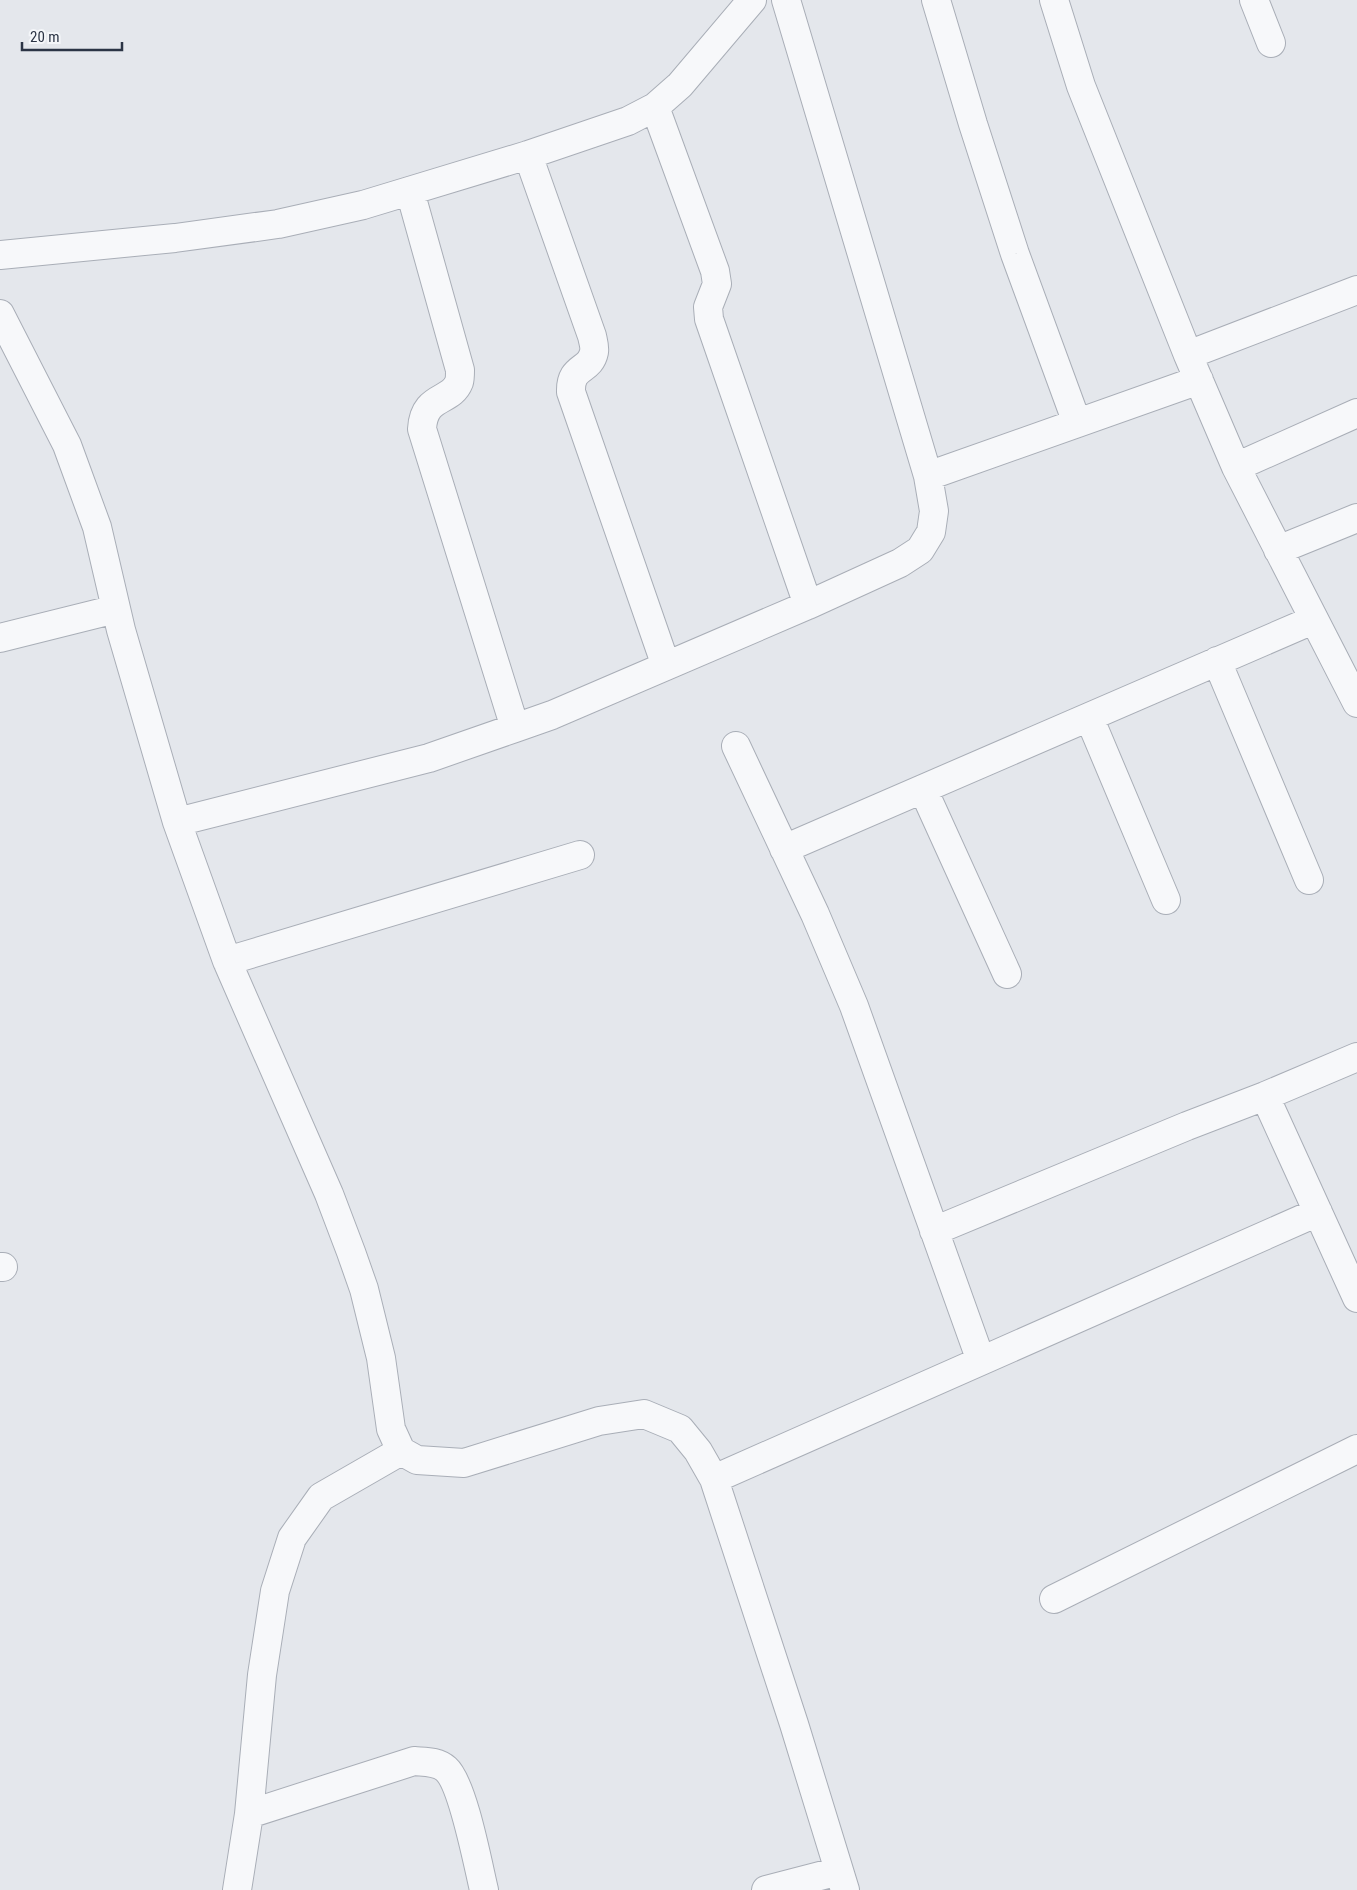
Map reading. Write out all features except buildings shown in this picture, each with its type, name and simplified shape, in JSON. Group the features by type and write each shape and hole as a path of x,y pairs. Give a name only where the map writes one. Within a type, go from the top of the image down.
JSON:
{"street":[{"path":"0,255 175,238 278,224 363,205 528,156 628,121 655,107 680,85 752,0"},
{"path":"177,822 429,758 552,715 808,605 900,563 920,550 931,532 934,510 928,476 786,0"},
{"path":"936,0 1015,254 1077,423"},
{"path":"1054,0 1081,86 1188,355 1236,467 1357,703"},
{"path":"1254,0 1271,43"},
{"path":"655,107 715,271 718,284 708,307 709,319 808,605"},
{"path":"528,156 592,336 595,351 590,362 575,373 571,382 571,392 666,666"},
{"path":"410,191 460,370 459,383 451,392 431,406 423,416 422,430 515,728"},
{"path":"1188,355 1357,290"},
{"path":"0,314 67,445 97,527 116,609 177,822 227,961 329,1194 351,1252 364,1289 381,1358 392,1429 401,1451 417,1460 464,1463 599,1421 644,1414 680,1429 698,1451 714,1479 794,1724 842,1881 766,1890"},
{"path":"928,476 1199,380"},
{"path":"1236,467 1357,413"},
{"path":"1278,550 1357,518"},
{"path":"0,638 116,609"},
{"path":"784,849 1313,620"},
{"path":"1217,661 1309,880"},
{"path":"1089,717 1166,900"},
{"path":"736,746 815,914 854,1006 982,1361"},
{"path":"923,789 1007,974"},
{"path":"227,961 580,855"},
{"path":"934,1231 1357,1057"},
{"path":"1265,1096 1318,1212 1348,1258 1357,1298"},
{"path":"714,1479 1318,1212"},
{"path":"1054,1599 1357,1449"},
{"path":"237,1890 248,1814 262,1675 273,1600 292,1538 321,1497 401,1451"},
{"path":"248,1814 414,1761 435,1762 447,1770 457,1786 468,1820 484,1890"}]}
